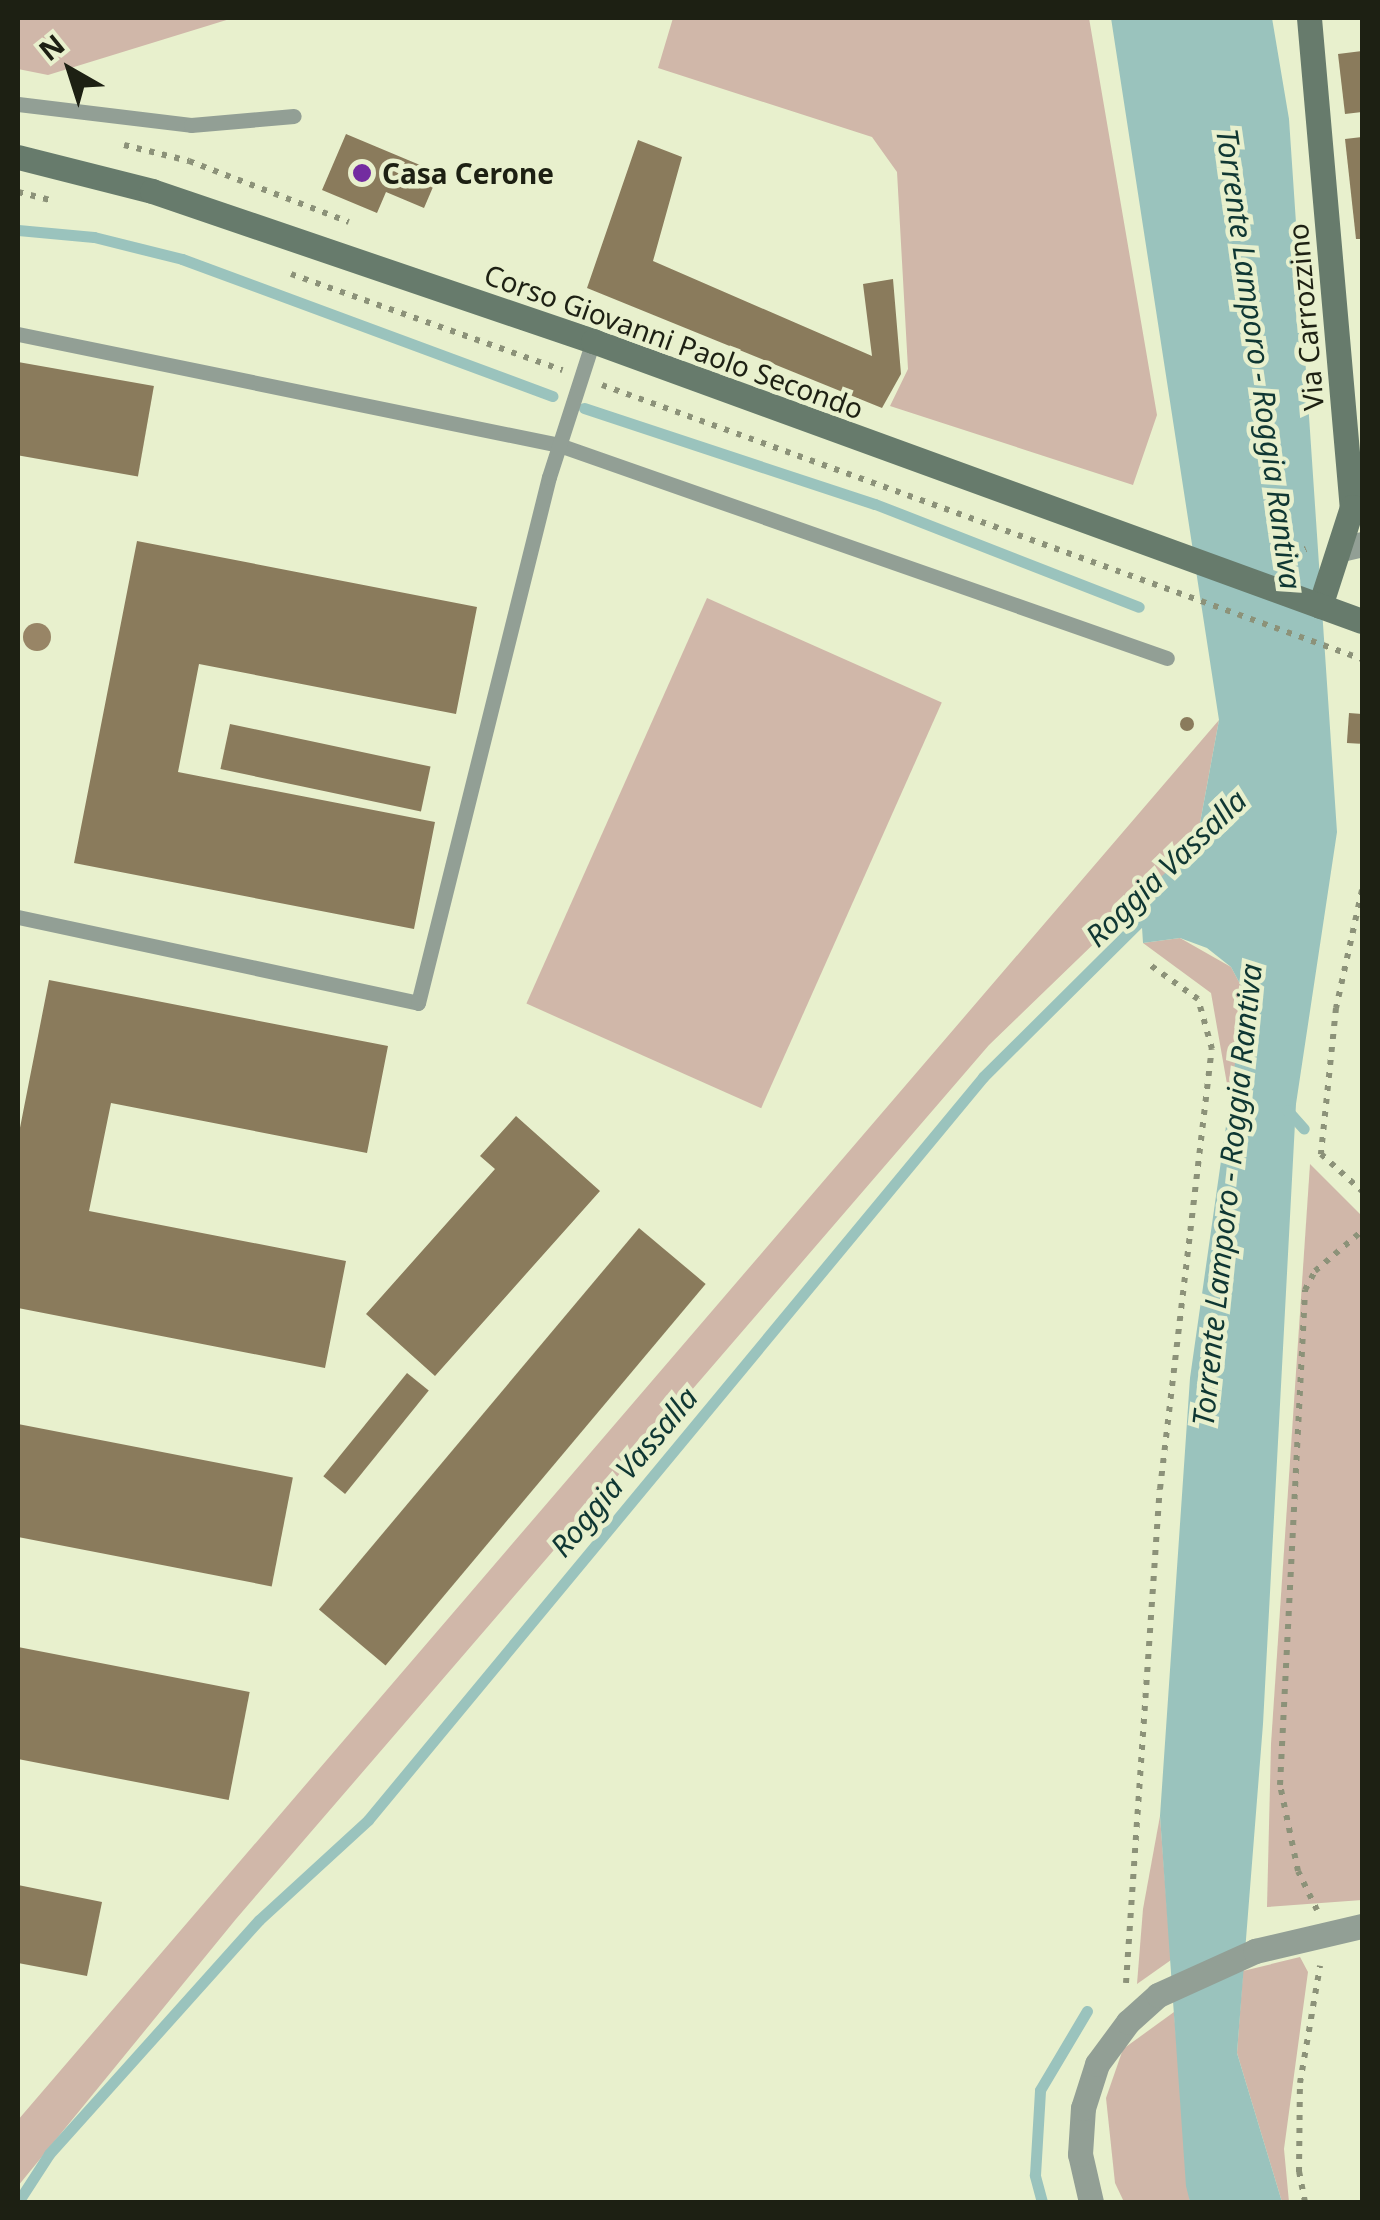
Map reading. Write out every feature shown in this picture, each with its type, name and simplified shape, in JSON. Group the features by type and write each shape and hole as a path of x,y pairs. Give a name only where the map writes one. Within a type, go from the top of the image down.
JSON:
{"main road":[{"name":"Via Carrozzino","path":"1308,18 1352,507 1352,546 1312,603"},
{"name":"Corso Giovanni Paolo Secondo","path":"18,157 152,191 593,341 1362,621"}],"street":[{"path":"1091,2202 1080,2154 1082,2108 1097,2064 1128,2022 1158,1994 1289,1941 1362,1926"}],"lane":[{"path":"18,104 191,126 294,116"},
{"path":"18,334 559,445 1168,658"},
{"path":"18,917 418,1002 559,445 593,341"}],"path":[{"path":"1275,560 1292,557 1316,540"},
{"path":"1182,594 1360,658"},
{"path":"1362,890 1336,1008 1321,1154 1362,1192"},
{"path":"1128,2022 1160,1488 1212,1050 1198,999 1150,965"},
{"path":"1306,2202 1299,2172 1300,2083 1324,1934 1298,1871 1280,1785 1304,1290 1314,1271 1362,1231"}],"shaded area":[{"path":"18,18 233,18 48,75 18,69"},
{"path":"673,18 1089,18 1157,415 1133,485 890,406 908,369 897,172 872,137 658,68"},
{"path":"707,598 942,703 761,1108 526,1004"},
{"path":"1219,720 1196,845 989,1045 236,1919 18,2186 18,2120"},
{"path":"1180,938 1231,967 1245,993 1230,1101 1211,993 1143,943"},
{"path":"1310,1164 1362,1216 1362,1900 1267,1907 1271,1744"},
{"path":"1160,1816 1171,1960 1137,1984 1143,1909"},
{"path":"1300,1957 1308,1972 1284,2149 1289,2202 1282,2202 1237,2053 1243,1971"},
{"path":"1174,2012 1190,2202 1124,2202 1115,2183 1106,2098 1123,2049"}],"water":[{"name":"Torrente Lamporo - Roggia Rantiva","path":"1111,18 1272,18 1289,119 1337,832 1296,1104 1263,1724 1237,2053 1282,2202 1190,2202 1186,2186 1160,1816 1190,1378 1245,993 1231,967 1207,948 1180,938 1143,943 1140,896 1196,845 1219,720"}],"building":[{"path":"1362,51 1362,112 1345,114 1338,54"},
{"name":"Casa Cerone","path":"346,134 439,173 424,208 386,192 377,213 322,190"},
{"path":"1362,137 1362,239 1356,239 1345,139"},
{"path":"638,140 682,157 653,261 872,356 863,284 893,279 901,374 882,408 587,288"},
{"path":"18,362 154,386 138,477 18,455"},
{"path":"137,541 477,607 456,714 199,664 178,772 435,822 414,929 74,863"},
{"path":"1349,713 1362,714 1360,744 1347,743"},
{"path":"1187,717 1194,724 1187,731 1180,724"},
{"path":"230,724 431,767 421,812 220,769"},
{"path":"49,980 388,1046 367,1153 111,1103 89,1211 346,1261 325,1368 18,1308 18,1138"},
{"path":"516,1116 600,1191 435,1376 366,1314 495,1169 480,1156"},
{"path":"639,1228 706,1284 386,1665 319,1609"},
{"path":"407,1373 429,1391 345,1494 323,1476"},
{"path":"18,1424 293,1477 272,1586 18,1537"},
{"path":"18,1647 250,1692 229,1800 18,1759"},
{"path":"18,1885 102,1902 87,1976 18,1963"}],"waterway":[{"path":"18,230 94,237 182,259 553,396"},
{"path":"584,408 875,504 1139,607"},
{"name":"Roggia Vassalla","path":"18,2202 49,2154 259,1920 368,1820 983,1077 1151,910"},
{"path":"1287,1110 1304,1129"},
{"path":"1042,2202 1035,2175 1040,2090 1087,2011"}],"place":[{"name":"Casa Cerone","path":"362,173"}]}
